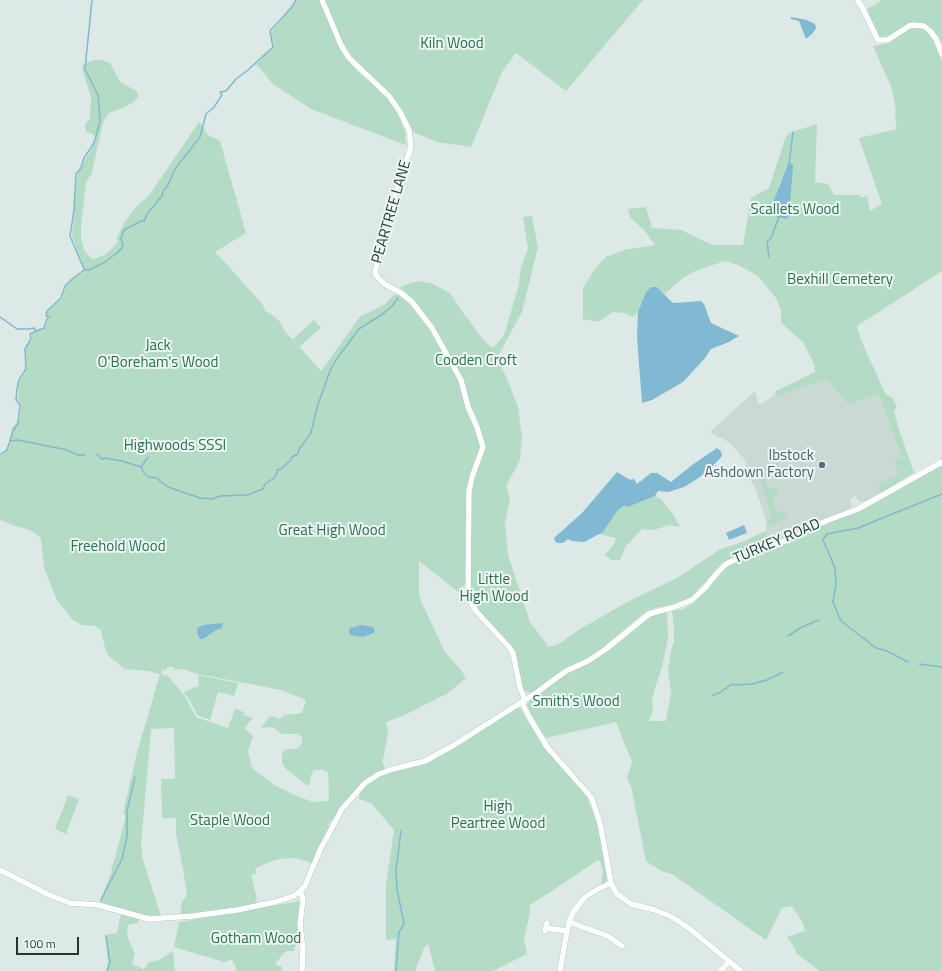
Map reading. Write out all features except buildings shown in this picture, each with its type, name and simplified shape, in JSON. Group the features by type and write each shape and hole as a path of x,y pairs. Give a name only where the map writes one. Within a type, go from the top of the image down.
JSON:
{"street":[{"name":"PEARTREE LANE","path":"322,0 341,45 349,58 389,96 400,112 409,130 411,147 385,224 375,273 377,277 386,285 401,293 420,311 432,328 463,387 468,407 477,427 483,447 472,477 469,491 468,594 476,610 513,652 520,688 524,697 523,705 547,747 594,802 600,823 611,883 617,894 627,902 660,911 672,917 690,929 741,971"},
{"path":"857,0 861,5 878,40 888,40 909,26 924,26 936,39 942,54"},
{"name":"TURKEY ROAD","path":"300,892 305,886 320,850 342,809 365,783 379,774 425,761 454,745 524,701 566,671 588,661 606,649 649,614 692,600 705,588 726,564 745,555 776,545 826,521 858,509 942,462"},
{"path":"0,870 47,894 70,903 98,905 149,918 193,916 237,910 275,902 294,896 300,892 303,899 300,924 303,949 302,971"},
{"path":"560,971 569,922 574,911 585,897 611,883"},
{"path":"569,922 608,936 622,946"},
{"path":"546,927 567,931"},
{"path":"720,971 729,962"}],"shaded area":[{"path":"826,379 848,405 878,394 902,457 899,474 877,484 881,493 861,502 857,500 856,496 853,497 850,499 852,506 848,510 772,543 766,531 766,519 755,488 747,473 745,460 730,443 710,432 755,391 759,405 775,395 777,397"}],"green space":[{"path":"297,0 320,0 344,54 357,71 387,97 398,114 405,131 406,145 311,109 273,84 256,64 274,46 271,33"},
{"name":"Kiln Wood","path":"325,0 643,0 566,91 516,53 502,72 471,147 437,142 413,132 402,111 346,51"},
{"path":"882,0 942,0 942,45 939,37 932,30 909,23 886,37 879,37 867,9"},
{"path":"912,28 924,29 930,34 942,62 942,271 857,326 861,340 886,395 892,397 897,407 894,411 914,473 881,493 877,484 899,474 894,461 902,457 878,394 848,405 826,379 777,397 775,395 776,391 815,372 814,364 803,342 781,323 781,311 776,298 758,276 738,265 725,261 695,271 683,278 665,294 657,287 646,292 638,312 633,317 624,313 613,312 598,322 583,319 583,288 596,267 606,257 624,250 655,245 645,231 630,217 628,209 646,207 652,228 681,230 712,245 743,245 751,198 769,188 785,139 789,133 817,124 815,182 828,184 834,195 860,195 861,198 867,196 870,211 882,204 859,138 897,129 895,118 896,110 892,89 873,46 884,44"},
{"name":"Highwoods SSSI","path":"94,60 101,60 110,63 120,82 137,91 138,97 134,102 109,113 103,122 92,172 86,183 81,225 81,238 84,250 91,258 94,259 106,254 118,242 117,237 124,223 135,208 150,194 199,122 208,135 220,141 246,233 215,252 263,305 265,311 274,316 280,322 284,330 321,371 360,317 385,304 394,295 399,295 410,303 430,328 461,386 480,447 467,510 465,534 465,585 459,590 465,594 466,598 419,561 419,594 421,601 445,652 466,678 448,693 407,714 386,722 388,733 382,761 385,768 357,788 343,804 328,825 330,827 312,863 295,858 279,859 255,869 256,873 251,875 257,904 180,915 182,902 187,895 176,834 176,818 162,818 161,779 175,779 174,728 151,729 141,845 143,860 161,916 142,915 99,903 112,871 111,870 126,815 123,814 137,753 160,674 149,671 125,669 109,656 105,648 101,630 95,626 82,625 73,620 57,600 44,568 41,538 30,530 0,520 0,457 8,450 11,442 9,440 12,428 18,422 18,417 20,417 21,405 17,399 19,395 18,389 20,381 27,369 25,350 28,344 32,341 32,334 40,330 45,330 49,317 46,314 50,308 62,299 66,286 71,280 85,271 72,236 77,175 97,139 94,135 86,131 85,125 90,118 91,97 82,69 83,64","holes":["168,667 174,667 174,670 183,669 198,674 281,690 306,700 302,713 285,715 280,719 270,716 261,728 273,727 282,734 298,734 302,738 302,743 298,748 284,750 282,755 284,767 307,786 310,783 311,775 314,770 328,772 329,801 313,802 297,796 274,785 252,768 248,751 253,736 244,728 253,718 244,715 244,712 235,709 228,728 196,717 185,696 168,676 161,674 162,670 165,671"]},
{"name":"Little High Wood","path":"532,216 538,247 522,312 497,358 518,407 522,437 520,460 506,486 510,499 505,524 508,555 530,622 549,647 559,644 580,629 631,600 677,578 719,550 742,542 766,531 772,543 717,570 690,598 671,606 648,610 600,650 531,693 522,690 515,652 512,646 481,613 470,595 471,491 485,448 452,360 428,318 400,287 419,281 433,284 450,293 484,341 493,348 504,335 518,288 521,267 528,248 523,217"},
{"path":"314,320 321,328 299,347 293,339"},
{"path":"768,466 769,469 766,475 763,476 767,488 771,487 777,489 777,495 772,497 774,508 776,512 785,510 788,517 769,528 768,520 771,515 757,471"},
{"name":"Smith's Wood","path":"942,466 942,971 820,971 796,953 795,948 787,937 805,931 803,923 792,906 782,908 766,940 672,874 661,871 646,861 631,786 627,779 632,762 616,722 546,738 531,716 527,705 531,699 557,680 643,622 658,613 665,611 667,612 668,639 662,667 652,700 653,710 649,721 666,721 671,693 668,671 674,641 672,611 683,609 694,603 719,574 728,566 746,557 781,547 826,523 854,514 905,484"},
{"path":"655,496 661,499 675,517 680,527 669,525 654,530 642,529 626,546 620,560 611,560 605,555 614,544 616,538 598,534 603,532 618,510 624,506 628,507"},
{"path":"198,675 238,683 234,696 218,692 210,720 197,715 184,692 199,686"},
{"name":"High Peartree Wood","path":"517,708 521,709 527,721 587,797 599,830 607,876 606,881 601,884 603,871 600,861 598,860 530,905 530,913 524,939 527,954 493,971 435,971 428,943 424,948 415,971 394,971 396,939 386,940 386,885 394,830 371,803 359,799 360,793 366,786 379,777 390,772 431,761 467,741 503,715"},
{"path":"68,795 79,799 66,834 55,829"},
{"name":"Gotham Wood","path":"300,901 300,941 299,944 294,947 294,951 287,951 275,964 282,967 281,971 237,971 232,959 224,962 174,947 179,922"},
{"name":"Gotham Wood","path":"121,914 139,919 137,923 128,925 127,928 128,938 135,954 132,964 144,969 149,962 159,960 173,951 175,971 106,971 108,962 105,935 117,933"}],"water":[{"path":"791,17 807,20 815,24 816,28 806,39 799,21 791,19"},
{"path":"791,163 793,166 789,216 786,219 770,215 768,213 788,164"},
{"path":"651,287 657,287 673,303 701,301 704,304 711,323 739,336 729,342 711,349 705,358 683,382 652,400 642,403 637,337 638,312 646,292"},
{"path":"717,448 721,451 722,456 710,469 684,487 668,492 658,491 655,496 628,507 624,506 618,510 603,532 584,542 571,541 568,539 563,543 557,543 555,541 554,538 582,513 617,472 630,480 634,479 637,484 651,473 657,473 671,482"},
{"path":"744,525 747,533 729,540 726,533"},
{"path":"223,623 222,628 216,630 203,639 200,639 197,633 197,628 203,625"},
{"path":"362,625 373,627 375,630 374,633 363,637 350,635 350,628"}],"waterway":[{"path":"84,269 70,236 74,210 76,174 81,168 84,158 94,143 100,121 98,95 85,69 92,0"},
{"path":"0,455 7,450 14,429 18,423 20,405 16,400 17,389 19,380 26,369 25,349 31,339 30,334 41,329 45,329 44,327 49,317 46,316 47,311 61,298 65,286 71,280 84,270 89,270 105,262 118,252 123,246 121,238 124,230 143,220 144,222 147,214 162,196 163,191 168,185 175,169 200,137 206,114 214,107 222,95 220,92 226,91 236,79 273,47 270,31 291,8 296,0"},
{"path":"789,164 793,132"},
{"path":"769,257 767,242 771,238 779,217"},
{"path":"97,454 102,459 105,458 122,461 141,467 144,473 149,477 157,478 168,487 200,498 212,499 220,496 247,495 263,489 265,484 274,478 277,470 281,469 290,461 292,457 298,454 298,451 311,433 318,404 330,371 336,360 359,329 384,313 398,298"},
{"path":"0,317 17,329 34,328 36,331"},
{"path":"10,441 18,440 67,450 78,455 85,455"},
{"path":"141,467 148,457"},
{"path":"908,662 887,651 876,648 841,621 833,602 836,585 835,568 823,540 827,534 858,528 942,494"},
{"path":"788,636 802,627 819,620"},
{"path":"919,664 942,667"},
{"path":"712,696 721,692 732,684 752,684 767,680 783,672"},
{"path":"101,900 122,859 127,837 127,811 135,777"},
{"path":"396,971 399,932 404,924 397,889 396,870 401,831"},
{"path":"106,936 110,963 107,971"}],"place":[{"name":"Ibstock Ashdown Factory","path":"822,465"}],"park label":[{"name":"Scallets Wood","path":"795,210"},
{"name":"Bexhill Cemetery","path":"840,280"},
{"name":"Jack O'Boreham's Wood","path":"158,354"},
{"name":"Cooden Croft","path":"476,361"},
{"name":"Great High Wood","path":"332,531"},
{"name":"Freehold Wood","path":"118,547"},
{"name":"Staple Wood","path":"230,821"}]}
